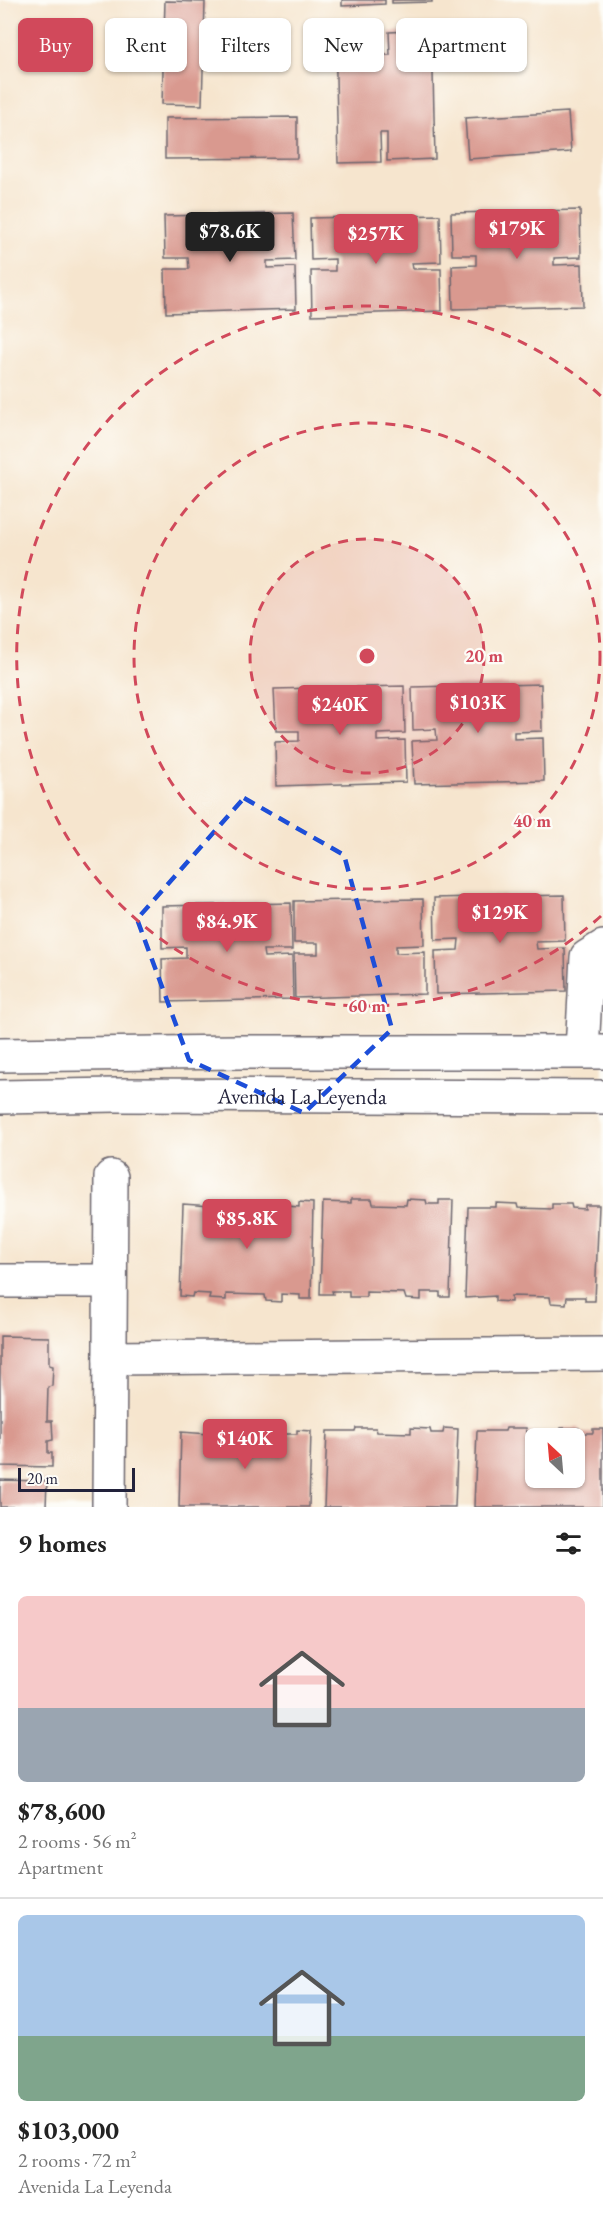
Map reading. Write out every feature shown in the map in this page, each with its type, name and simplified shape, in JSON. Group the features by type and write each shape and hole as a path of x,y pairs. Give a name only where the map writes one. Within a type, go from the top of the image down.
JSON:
{"street":[{"path":"592,1052 587,957 603,946"},
{"name":"Avenida La Leyenda","path":"0,1055 592,1052"},
{"name":"Avenida La Leyenda","path":"0,1097 117,1095 603,1097"},
{"path":"110,1507 111,1177"},
{"path":"0,1281 109,1281"},
{"path":"110,1358 603,1354"}],"highlighted area":[{"path":"244,798 344,855 392,1029 304,1113 189,1060 137,919"}],"building":[{"path":"342,0 385,0 385,4 342,6"},
{"path":"392,0 432,0 432,2 392,3"},
{"path":"165,1 205,2 205,18 199,18 199,72 203,72 202,105 162,104 163,72 187,72 187,18 165,18"},
{"path":"389,32 396,32 396,72 433,72 435,159 387,161 387,133 380,133 381,162 338,163 336,72 384,72 384,55 390,55"},
{"path":"568,112 571,152 468,159 465,118"},
{"path":"297,117 297,158 165,159 165,118"},
{"path":"580,210 581,257 554,258 554,265 582,264 583,306 453,309 452,266 476,265 476,255 452,255 451,213"},
{"path":"293,213 295,260 267,261 267,268 295,267 296,309 166,313 165,269 189,269 188,258 165,258 164,216"},
{"path":"440,215 441,262 412,263 413,269 441,269 442,311 312,315 311,271 335,271 335,259 311,260 310,218"},
{"path":"541,684 542,731 514,732 514,739 543,738 544,781 414,784 412,741 437,740 436,729 413,730 412,687"},
{"path":"404,686 405,733 377,734 377,741 405,740 406,782 276,786 275,742 299,741 299,731 276,731 274,689"},
{"path":"564,895 565,941 536,942 537,949 565,948 566,991 436,994 435,951 458,950 459,939 435,940 434,898"},
{"path":"423,899 424,945 396,946 396,953 425,952 425,994 295,998 294,954 318,954 318,943 294,943 294,901"},
{"path":"291,903 292,950 263,950 264,957 292,956 293,999 163,1002 162,959 186,958 186,947 162,948 162,906"},
{"path":"351,1199 372,1199 373,1204 406,1205 407,1199 426,1200 427,1204 439,1204 439,1200 453,1200 450,1297 440,1297 440,1292 421,1292 421,1300 406,1299 404,1293 366,1292 366,1297 349,1297 349,1291 320,1294 323,1202 351,1203"},
{"path":"211,1201 232,1201 233,1206 266,1207 267,1202 286,1202 287,1206 299,1207 299,1202 313,1203 311,1299 300,1299 300,1295 281,1294 281,1302 266,1301 265,1295 226,1294 226,1300 209,1299 210,1294 193,1293 192,1297 180,1296 183,1204 211,1206"},
{"path":"496,1203 517,1204 518,1208 552,1209 552,1204 571,1204 572,1208 585,1209 585,1205 599,1205 595,1301 585,1301 585,1297 567,1297 566,1304 551,1303 550,1297 511,1296 511,1302 495,1301 495,1296 465,1298 468,1207 496,1207"},
{"path":"0,1336 49,1337 49,1365 53,1366 52,1386 48,1387 47,1421 52,1421 53,1440 48,1441 48,1453 52,1453 52,1467 0,1466"},
{"path":"356,1428 376,1428 377,1432 411,1433 411,1428 430,1429 431,1433 443,1433 444,1428 458,1429 455,1507 324,1507 327,1431 355,1431"},
{"path":"525,1428 525,1488 585,1488 585,1433 593,1433 593,1429 603,1429 603,1507 474,1507 477,1431"},
{"path":"209,1429 230,1430 231,1434 265,1435 265,1429 284,1430 285,1434 297,1434 297,1430 311,1431 309,1507 179,1507 181,1432 209,1434"},
{"path":"0,1480 47,1481 46,1507 0,1507"}]}
